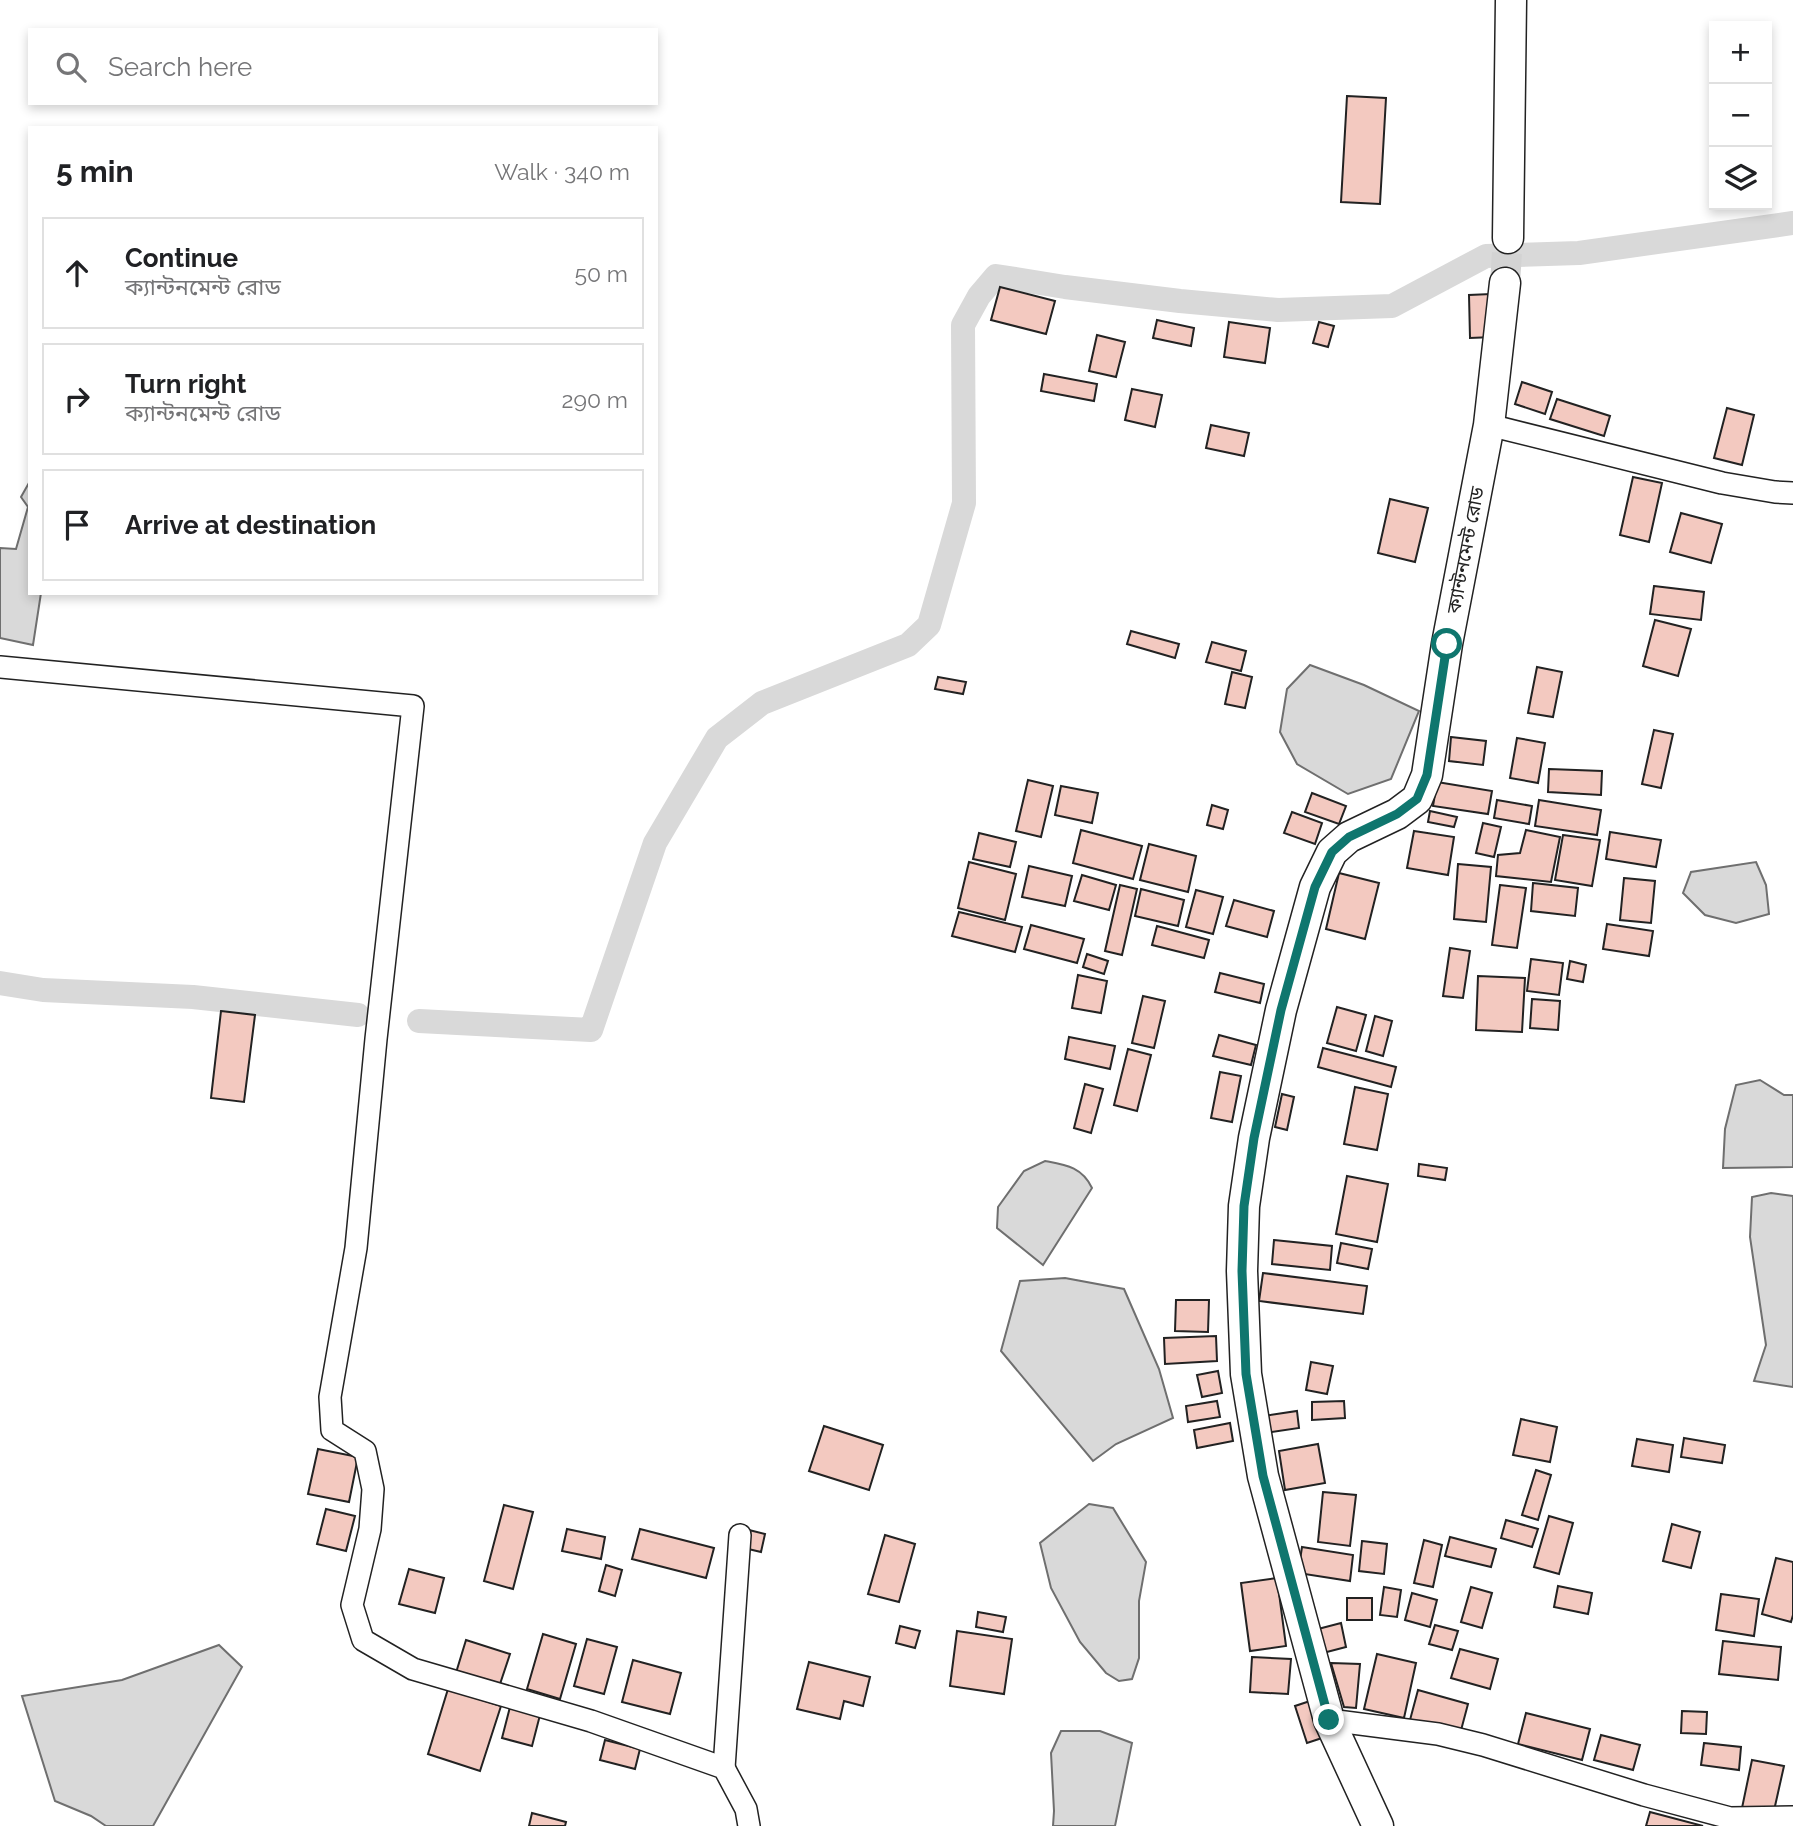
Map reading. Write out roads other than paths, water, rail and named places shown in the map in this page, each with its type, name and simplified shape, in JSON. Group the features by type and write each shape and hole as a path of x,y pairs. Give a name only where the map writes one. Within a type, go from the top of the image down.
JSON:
{"main road":[{"path":"1508,238 1511,0"},
{"name":"ক্যান্টনমেন্ট রোড","path":"1378,1826 1329,1720 1263,1476 1246,1374 1242,1271 1244,1206 1254,1138 1281,1010 1315,887 1332,852 1349,837 1397,814 1417,799 1427,775 1447,644 1489,425 1505,283"}],"street":[{"path":"1489,425 1722,483 1793,493"},
{"path":"0,667 413,706 356,1248 330,1397 332,1430 365,1451 373,1489 370,1529 352,1605 363,1640 414,1669 591,1721 724,1768"},
{"path":"740,1535 724,1768 746,1809 749,1826"},
{"path":"1329,1720 1438,1734 1730,1818 1793,1817"}],"waterway":[{"path":"419,1021 591,1030 655,843 717,738 762,703 908,645 929,625 964,503 963,325 979,296 996,276 1180,301 1278,310 1392,306 1486,256 1579,253 1793,223"},
{"path":"0,983 43,990 193,997 358,1015"}],"tunnel":[{"path":"1505,283 1508,238"}]}
